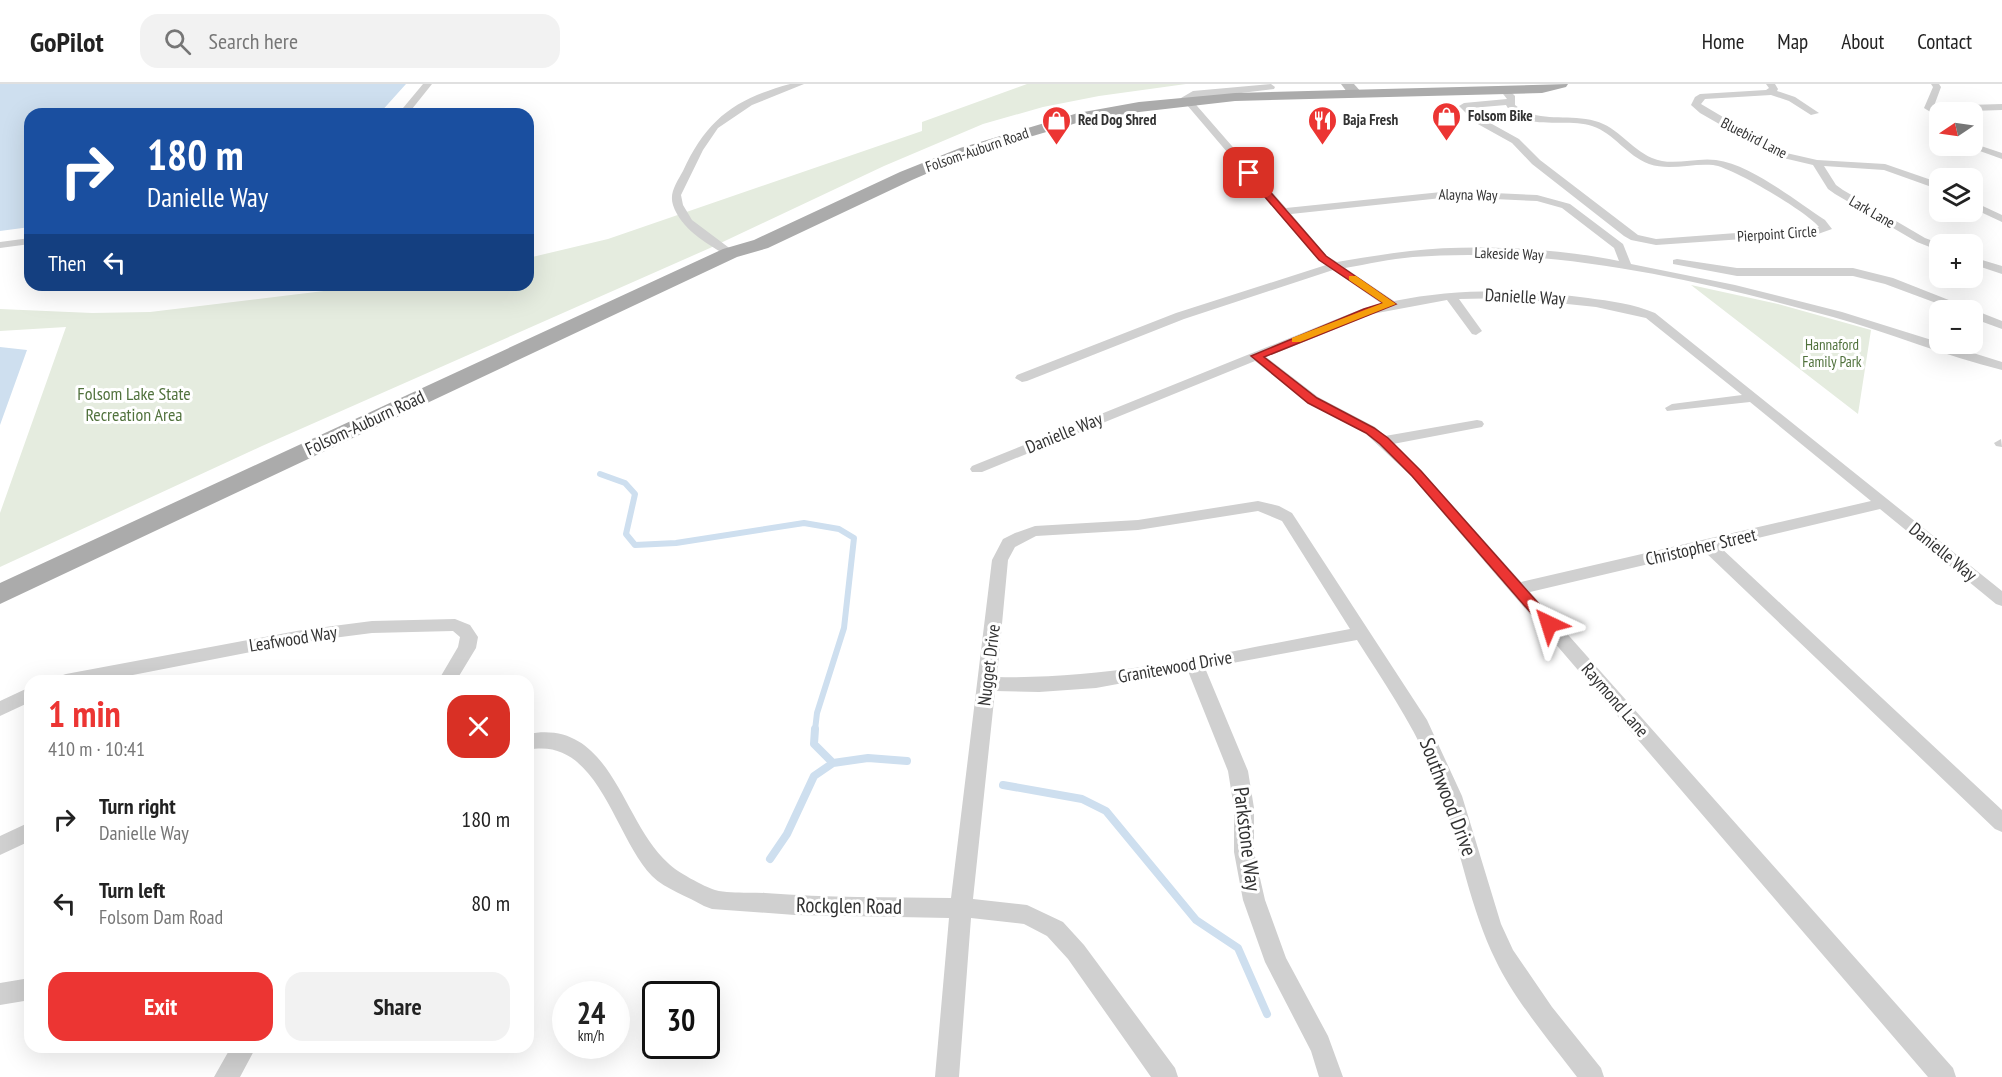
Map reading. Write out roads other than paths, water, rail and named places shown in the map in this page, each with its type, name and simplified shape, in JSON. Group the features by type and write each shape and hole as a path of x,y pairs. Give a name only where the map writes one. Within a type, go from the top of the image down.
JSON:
{"main road":[{"name":"Folsom-Auburn Road","path":"0,594 730,253 761,244 906,176 966,151 1078,118 1188,101 1415,84"},
{"name":"Folsom-Auburn Road","path":"730,253 747,238 921,157 992,129 1056,112 1179,90 1245,86 1351,87 1502,94 1561,84"}],"street":[{"path":"408,108 428,84"},
{"path":"730,253 695,230 677,205 676,195 707,135 718,125 733,112 772,91 800,84"},
{"path":"1931,102 1937,87 1935,84"},
{"path":"1271,87 1193,94 1188,96 1188,101 1323,258 1391,304"},
{"path":"1771,88 1814,112"},
{"name":"Bluebird Lane","path":"1771,88 1704,96 1698,99 1696,105 1702,111 1771,150 1817,163 1885,167 1929,182"},
{"name":"Pierpoint Circle","path":"1502,94 1513,109 1530,118 1550,122 1579,121 1596,124 1654,163 1673,165 1709,162 1729,166 1821,222 1826,229 1656,242 1635,238 1536,162 1526,148 1509,136 1489,127 1464,106 1502,94"},
{"path":"1983,108 2002,107"},
{"path":"1983,150 2002,156"},
{"name":"Lark Lane","path":"1817,163 1832,187 1929,243"},
{"name":"Alayna Way","path":"1282,212 1451,194 1537,198 1566,206 1619,246 1626,266"},
{"path":"1983,210 2002,219"},
{"path":"0,245 24,242"},
{"name":"Lakeside Way","path":"1022,378 1188,314 1335,266 1412,254 1485,252 1545,255 1626,266 1796,303 2002,366"},
{"path":"1677,262 1737,272 1853,273 1889,281 1939,300"},
{"path":"1983,264 2002,270"},
{"name":"Danielle Way","path":"977,469 1368,311 1391,304 1450,296 1484,294 1538,296 1641,311 1664,323 2002,600"},
{"path":"1450,296 1476,331"},
{"path":"1983,318 2002,325"},
{"name":"Raymond Lane","path":"1257,356 1312,400 1370,430 1416,473 1944,1077"},
{"path":"1672,408 1754,397"},
{"path":"1384,441 1478,424"},
{"name":"Christopher Street","path":"1518,589 1709,546 1883,503"},
{"name":"Nugget Drive","path":"947,1077 961,908 1000,556 1006,545 1019,536 1035,531 1138,525 1258,506 1274,510 1289,520"},
{"name":"Southwood Drive","path":"1289,520 1418,720 1452,796 1490,925 1504,957 1544,1015 1592,1077"},
{"path":"1709,546 2002,823"},
{"name":"Leafwood Way","path":"97,675 302,636 372,627 440,624 455,625 464,629 469,637 467,648 451,675"},
{"name":"Granitewood Drive","path":"987,684 1063,684 1135,675 1361,633"},
{"name":"Parkstone Way","path":"1194,664 1238,771 1244,808 1244,852 1256,906 1276,962 1320,1044 1331,1077"},
{"path":"0,710 24,697"},
{"name":"Rockglen Road","path":"534,741 564,744 585,755 599,772 643,849 661,871 712,899 795,905 997,910 1027,915 1055,929 1083,961 1166,1077"},
{"path":"0,846 24,834"},
{"path":"0,994 24,990"},
{"path":"226,1077 240,1053"}],"water":[{"path":"0,84 406,84 384,108 24,108 24,228 0,231"},
{"path":"0,347 27,350 0,425"}],"waterway":[{"path":"600,474 625,483 635,494 626,534 635,545 676,543 804,523 839,529 854,538 844,628 817,713 815,730"},
{"path":"815,729 814,744 833,763"},
{"path":"833,763 868,758 907,761"},
{"path":"770,859 787,834 814,776 833,763"},
{"path":"1003,785 1082,799 1106,811 1196,920 1238,948 1267,1014"}],"place":[{"name":"Folsom Bike","path":"1447,142"},
{"name":"Red Dog Shred","path":"1057,146"},
{"name":"Baja Fresh","path":"1322,146"}],"park label":[{"name":"Hannaford Family Park","path":"1832,354"},
{"name":"Folsom Lake State Recreation Area","path":"134,404"}]}
